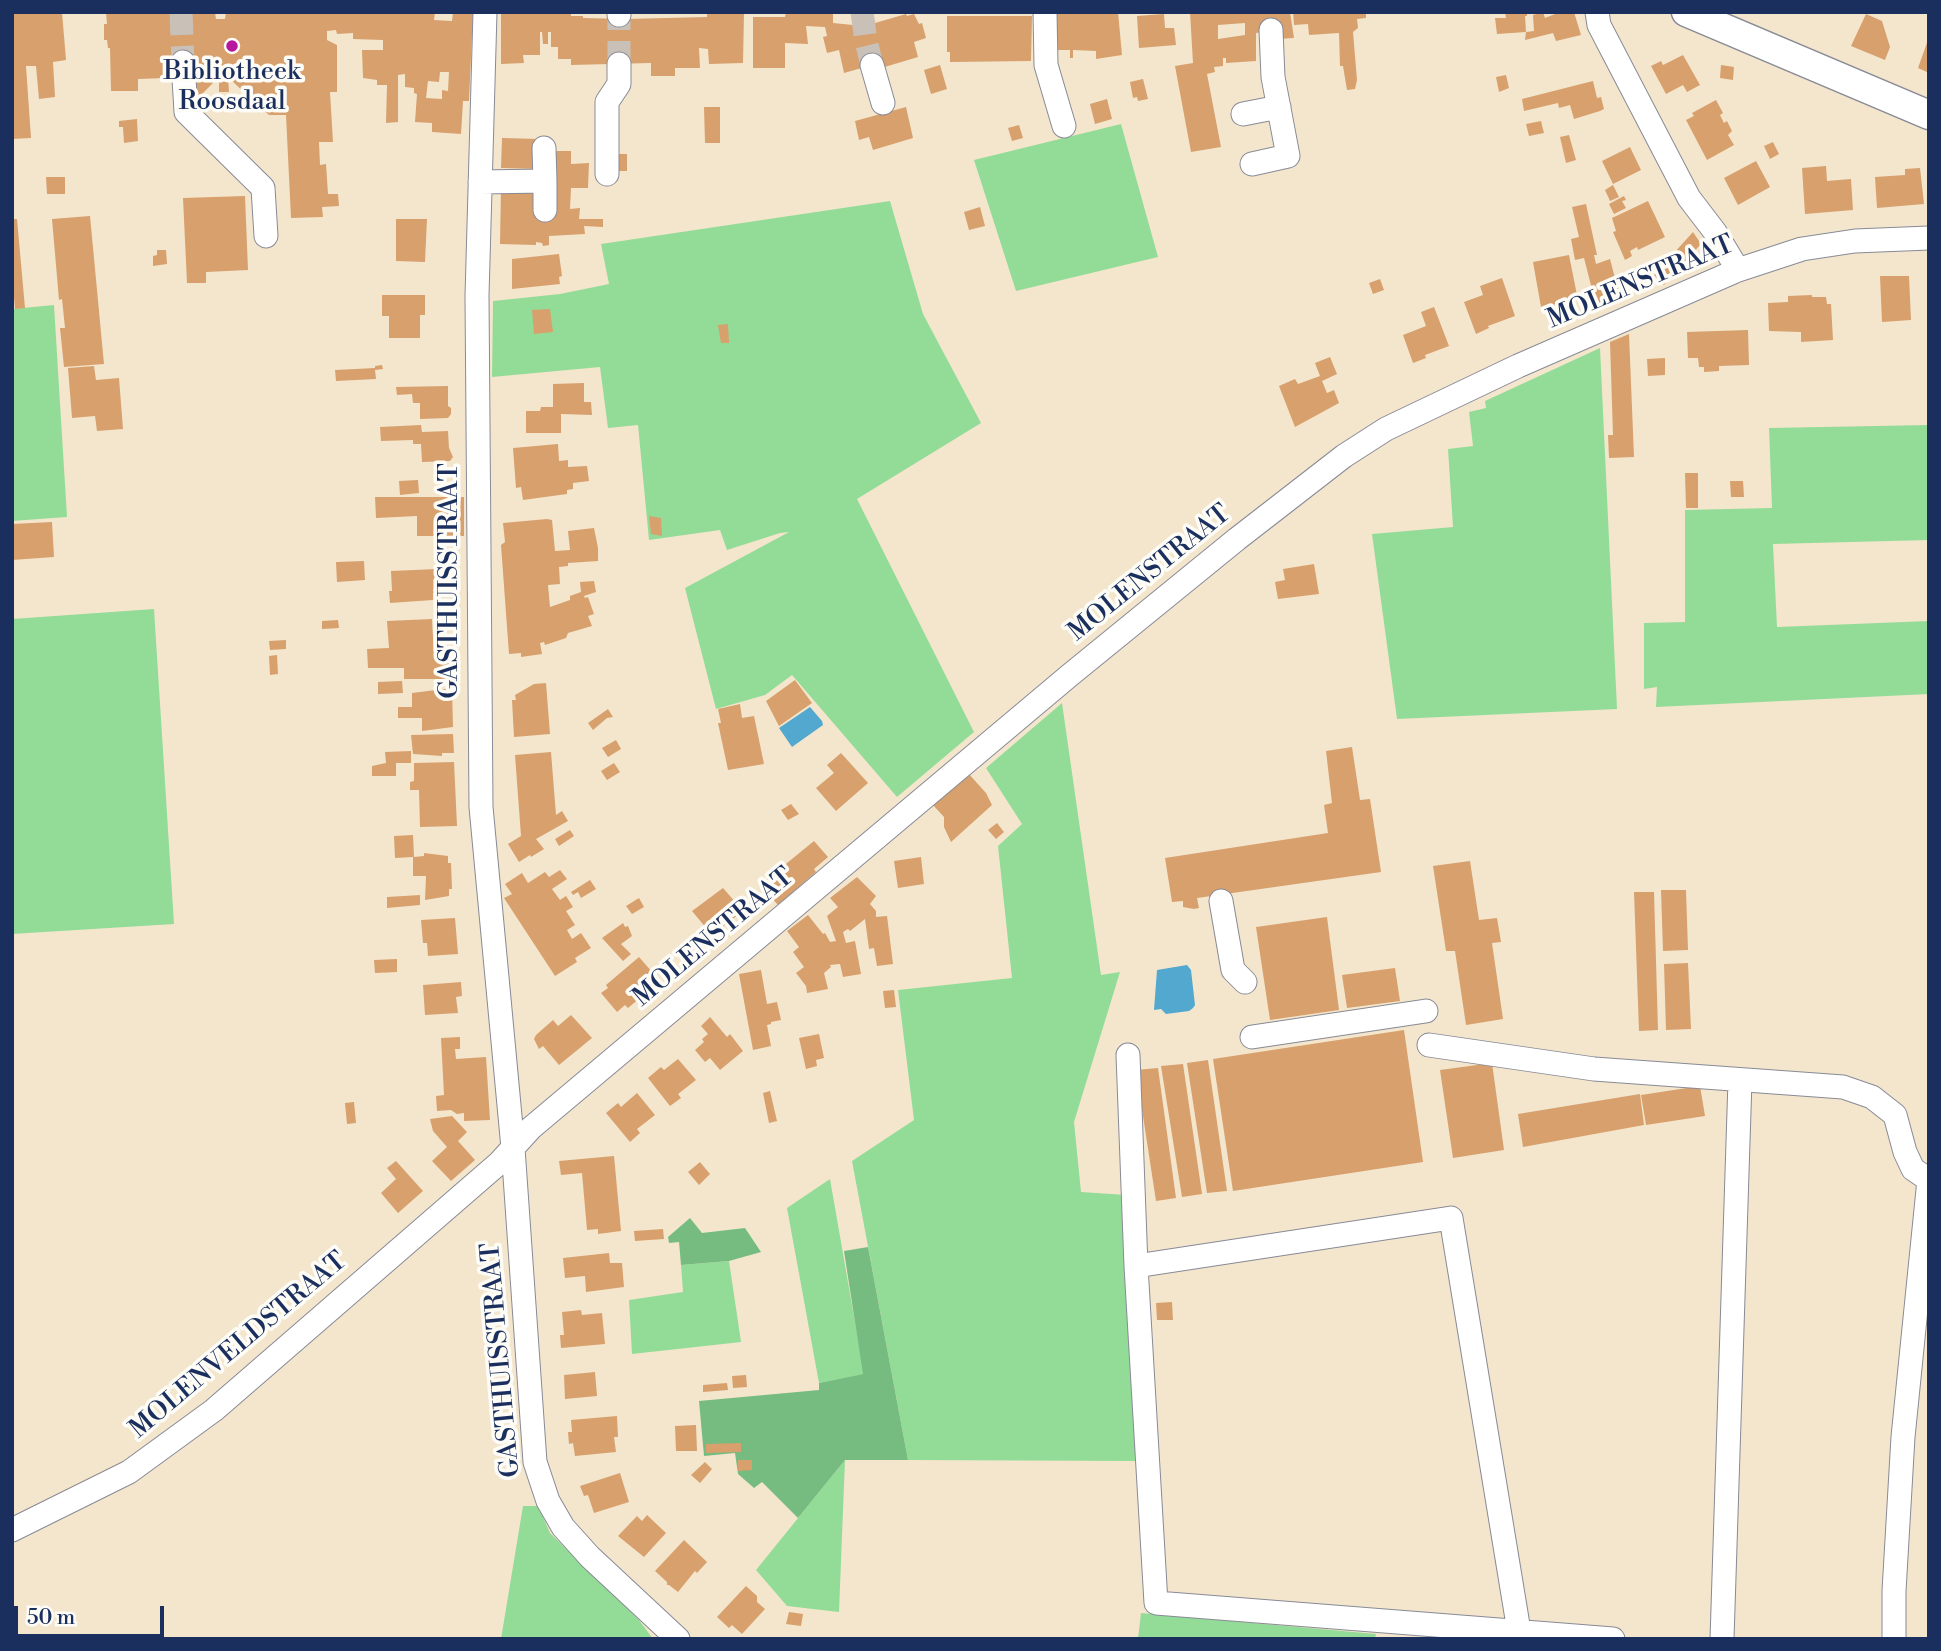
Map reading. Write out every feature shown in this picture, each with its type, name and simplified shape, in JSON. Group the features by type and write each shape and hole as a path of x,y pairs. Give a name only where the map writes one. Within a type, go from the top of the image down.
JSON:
{"main road":[{"path":"1686,12 1929,115"}],"street":[{"name":"GASTHUISSTRAAT","path":"485,12 477,310 481,807 513,1148 536,1462 548,1501 564,1527 590,1557 678,1639"},
{"path":"1045,12 1046,65 1064,126"},
{"path":"1597,12 1599,25 1689,198 1715,232 1738,270"},
{"path":"1252,164 1287,156 1273,77 1271,30"},
{"path":"183,62 186,112 263,188 266,236"},
{"path":"607,174 607,102 619,83 619,64"},
{"path":"872,65 883,103"},
{"path":"1243,114 1279,107"},
{"path":"544,148 545,211"},
{"path":"480,182 545,181"},
{"name":"MOLENSTRAAT","path":"513,1148 531,1128 1070,675 1237,538 1344,456 1386,429 1518,366 1738,270 1802,249 1855,241 1929,238"},
{"path":"1221,901 1233,970 1245,982"},
{"path":"1252,1037 1426,1012"},
{"path":"1429,1045 1594,1069 1843,1087 1872,1097 1895,1115 1905,1152 1913,1169 1929,1180 1903,1437 1894,1591 1894,1639"},
{"path":"1128,1055 1136,1266 1156,1603 1613,1639"},
{"path":"1722,1639 1740,1080"},
{"name":"MOLENVELDSTRAAT","path":"12,1530 129,1472 214,1410 513,1148"},
{"path":"1136,1266 1451,1218 1519,1631"}],"green space":[{"path":"1121,124 1158,257 1016,291 974,160"},
{"path":"890,201 923,314 981,423 857,499 974,732 897,797 792,675 765,695 716,709 685,588 789,532 727,550 720,530 649,540 638,425 608,428 600,367 492,377 493,301 560,294 609,284 601,244"},
{"path":"54,305 67,517 12,521 12,309"},
{"path":"1600,348 1617,709 1397,719 1372,534 1453,527 1448,449 1473,446 1469,412 1486,408 1485,401"},
{"path":"1929,425 1929,540 1773,544 1777,627 1929,621 1929,694 1656,707 1657,687 1644,689 1644,623 1685,622 1685,510 1772,508 1769,428"},
{"path":"154,609 174,924 12,934 12,619"},
{"path":"1062,703 1101,975 1120,972 1074,1122 1081,1192 1126,1195 1138,1461 908,1460 852,1161 914,1120 898,990 1012,978 998,846 1022,824 986,768"},
{"path":"830,1179 864,1374 819,1383 787,1208"},
{"path":"690,1218 702,1233 745,1228 761,1252 729,1261 681,1265 679,1242 669,1243 668,1237"},
{"path":"868,1247 908,1460 845,1460 798,1518 762,1482 754,1488 738,1474 735,1453 704,1456 699,1401 819,1390 819,1383 863,1374 844,1251"},
{"path":"729,1261 741,1342 632,1354 629,1300 683,1292 681,1265"},
{"path":"845,1460 839,1612 787,1606 756,1570"},
{"path":"523,1506 538,1506 550,1533 639,1620 653,1639 501,1639"},
{"path":"1141,1613 1376,1634 1375,1639 1138,1639"}],"water":[{"path":"810,707 823,725 792,747 779,728"},
{"path":"1187,965 1191,970 1195,1005 1193,1008 1166,1014 1161,1009 1154,1010 1157,970"}],"building":[{"path":"12,12 62,12 66,60 53,62 55,97 39,99 36,66 26,66 31,138 12,139"},
{"path":"106,12 215,12 216,19 225,19 226,12 435,12 434,20 452,21 453,12 473,12 469,101 463,101 461,134 432,132 432,123 415,122 417,94 414,93 414,88 405,87 405,74 398,75 398,122 386,123 387,85 377,85 377,80 363,78 362,50 383,50 383,40 353,39 353,33 337,34 336,30 327,31 327,40 337,45 337,92 330,92 333,142 319,142 320,165 326,164 328,194 338,194 339,206 322,207 323,217 291,218 286,115 269,115 255,102 252,103 228,77 229,92 219,92 219,77 199,97 190,97 174,64 165,63 166,78 138,79 138,91 111,91 110,48 107,40 104,40 104,24 107,24","holes":["440,72 449,72 448,91 442,90 442,99 426,98 428,81 439,82"]},
{"path":"501,12 571,12 571,16 583,18 626,19 707,17 707,12 744,12 743,63 709,64 708,49 699,48 700,68 675,68 675,76 651,76 651,63 571,65 571,59 558,59 558,47 551,47 551,32 548,32 548,44 543,44 540,32 540,55 523,55 524,63 501,64"},
{"path":"786,12 833,12 833,23 853,25 852,22 863,19 875,20 875,23 914,14 919,24 922,23 926,38 914,42 918,57 878,69 876,64 844,73 839,50 827,53 823,37 827,36 825,27 806,26 808,44 785,43 785,68 753,68 753,17 785,17"},
{"path":"1050,12 1118,12 1122,55 1096,59 1096,51 1073,50 1073,58 1070,58 1070,50 1050,50"},
{"path":"1190,12 1290,12 1294,38 1277,39 1264,32 1256,33 1256,61 1226,63 1226,58 1223,58 1223,66 1214,67 1215,72 1207,74 1221,147 1191,152 1175,66 1193,63","holes":["1245,23 1245,35 1218,39 1218,25"]},
{"path":"1293,12 1366,12 1366,18 1357,19 1358,28 1353,32 1357,80 1355,89 1347,90 1343,66 1340,66 1339,33 1309,35 1308,24 1294,25"},
{"path":"1505,12 1527,12 1526,32 1497,34 1495,18 1506,18"},
{"path":"1543,12 1545,18 1560,12 1574,12 1581,35 1556,41 1553,33 1525,40 1526,32 1534,31 1533,15"},
{"path":"1164,14 1165,28 1174,28 1176,45 1139,48 1137,16"},
{"path":"1866,14 1882,21 1890,47 1885,60 1851,46"},
{"path":"947,16 1032,16 1031,61 950,62 950,52 947,52"},
{"path":"1929,37 1929,73 1918,68"},
{"path":"1683,55 1700,85 1687,92 1683,85 1666,94 1651,66 1661,61 1663,65"},
{"path":"940,65 947,89 931,94 924,70"},
{"path":"1721,65 1734,67 1733,80 1720,78"},
{"path":"1506,75 1509,88 1499,92 1496,77"},
{"path":"1143,79 1148,99 1138,101 1137,97 1133,98 1130,82"},
{"path":"1593,81 1597,98 1601,97 1604,109 1600,111 1574,119 1570,105 1559,108 1558,103 1524,111 1522,99"},
{"path":"1107,99 1112,119 1095,124 1090,104"},
{"path":"1716,100 1723,113 1720,115 1724,123 1727,121 1732,131 1728,135 1734,145 1707,160 1686,120 1694,116 1692,113"},
{"path":"704,107 720,107 720,143 705,143"},
{"path":"906,107 913,138 873,150 869,137 859,140 855,121"},
{"path":"137,119 138,141 124,143 123,127 119,127 119,121"},
{"path":"1541,121 1544,133 1529,136 1526,124"},
{"path":"1019,125 1023,138 1012,141 1008,128"},
{"path":"1569,135 1576,160 1566,163 1560,137"},
{"path":"502,138 539,139 539,169 501,168"},
{"path":"1773,142 1779,154 1770,159 1764,146"},
{"path":"1630,147 1641,170 1613,184 1602,161"},
{"path":"553,151 571,151 571,164 589,163 588,188 571,188 570,209 580,208 579,219 603,219 603,227 584,226 585,234 549,236 549,245 543,246 542,243 536,242 536,245 500,244 501,186 539,187 538,219 553,219"},
{"path":"615,154 627,154 627,171 616,171"},
{"path":"1756,161 1770,187 1738,205 1724,178"},
{"path":"1826,166 1827,181 1851,179 1853,210 1805,214 1802,168"},
{"path":"1920,168 1924,204 1877,208 1875,177 1905,175 1905,169"},
{"path":"46,177 65,177 65,194 47,194"},
{"path":"1613,185 1619,197 1610,201 1605,190"},
{"path":"245,196 248,270 206,272 206,283 187,283 183,198"},
{"path":"1624,196 1626,200 1622,201 1626,208 1614,214 1609,204"},
{"path":"1648,201 1665,237 1630,251 1632,256 1625,260 1613,232 1616,231 1612,218"},
{"path":"1586,204 1597,255 1594,255 1596,264 1610,259 1621,301 1598,307 1584,258 1575,260 1571,239 1579,237 1572,207"},
{"path":"980,207 985,226 969,230 964,212"},
{"path":"90,216 104,364 64,367 60,328 65,328 62,299 59,300 52,219"},
{"path":"12,219 17,219 25,308 15,309 12,273"},
{"path":"396,219 427,219 425,262 396,261"},
{"path":"1693,232 1701,244 1664,285 1654,275"},
{"path":"157,250 166,250 167,264 153,266 153,256 157,255"},
{"path":"559,254 562,276 559,277 560,284 512,289 512,259"},
{"path":"1569,255 1578,300 1541,307 1533,262"},
{"path":"1880,276 1909,276 1911,320 1882,322"},
{"path":"1502,278 1515,316 1488,326 1489,328 1476,334 1464,302 1483,295 1480,286"},
{"path":"1380,279 1384,290 1373,294 1369,283"},
{"path":"382,295 425,295 425,315 420,315 420,338 389,338 389,316 382,316"},
{"path":"1788,296 1826,297 1827,304 1831,304 1833,340 1801,342 1801,332 1769,331 1768,303 1788,302"},
{"path":"1434,307 1449,346 1425,355 1426,358 1413,363 1403,335 1426,326 1421,312"},
{"path":"550,309 553,332 534,334 532,310"},
{"path":"728,324 729,343 721,343 718,325"},
{"path":"1748,330 1749,365 1719,366 1719,371 1704,372 1704,367 1699,367 1698,358 1688,358 1687,332"},
{"path":"1629,334 1634,457 1609,458 1608,435 1613,435 1610,342"},
{"path":"1330,357 1337,374 1322,381 1327,393 1334,390 1339,403 1295,427 1279,386 1295,379 1298,384 1320,376 1315,363"},
{"path":"1665,358 1665,375 1648,376 1647,359"},
{"path":"382,365 383,369 375,370 376,379 336,381 335,370 375,368"},
{"path":"94,366 96,380 119,378 123,429 97,431 95,416 72,418 68,368"},
{"path":"584,383 584,402 591,402 592,415 561,414 561,433 526,433 526,411 553,407 553,384"},
{"path":"448,386 448,406 451,408 451,414 448,418 420,419 420,403 413,403 412,394 397,395 396,387"},
{"path":"421,425 422,432 448,431 449,448 453,457 450,461 422,462 421,444 413,444 413,440 381,441 380,427"},
{"path":"558,444 559,461 568,460 568,467 587,466 589,481 573,483 573,489 567,490 567,494 523,500 521,487 516,488 513,448"},
{"path":"1685,473 1698,473 1698,508 1686,508"},
{"path":"418,480 419,493 400,495 399,481"},
{"path":"1730,481 1743,481 1744,497 1731,497"},
{"path":"375,497 464,497 464,536 417,536 417,516 376,518"},
{"path":"649,516 661,518 662,536 651,534"},
{"path":"552,520 555,551 570,550 568,531 594,528 598,561 568,563 568,566 559,567 560,584 548,585 550,607 570,600 570,596 581,592 580,582 594,581 596,592 584,596 588,597 594,614 588,616 592,626 568,633 566,638 545,645 544,642 540,643 542,654 521,657 521,653 509,654 501,545 505,542 503,523"},
{"path":"52,522 54,557 12,560 12,524"},
{"path":"364,561 365,580 337,582 336,562"},
{"path":"1314,564 1319,594 1278,599 1275,582 1285,580 1283,569"},
{"path":"437,569 438,593 433,593 433,600 390,603 391,571"},
{"path":"432,619 434,656 438,656 438,660 451,660 452,679 404,679 404,668 368,668 367,649 389,648 387,621"},
{"path":"338,620 339,628 322,629 322,621"},
{"path":"286,640 286,649 270,650 269,641"},
{"path":"277,655 278,674 270,675 269,656"},
{"path":"795,680 812,703 779,726 766,701"},
{"path":"402,681 403,693 378,694 378,682"},
{"path":"546,683 550,734 514,737 512,700 516,700 515,695 534,684"},
{"path":"452,688 453,727 422,731 422,718 398,718 398,707 412,707 412,693"},
{"path":"740,704 742,718 754,716 764,764 728,770 718,723 721,723 718,709"},
{"path":"608,709 613,717 607,718 593,730 588,723"},
{"path":"453,734 454,753 442,753 442,756 413,754 411,735"},
{"path":"616,740 621,749 608,757 602,748"},
{"path":"1352,747 1360,800 1370,799 1381,872 1197,898 1199,908 1194,909 1183,907 1183,901 1172,902 1165,858 1328,833 1324,805 1332,803 1326,751"},
{"path":"411,751 411,763 396,763 396,776 372,776 372,766 386,763 385,752"},
{"path":"551,752 556,815 562,811 568,821 536,839 544,849 519,862 508,844 521,836 515,755"},
{"path":"841,753 868,783 836,811 816,788 834,773 827,765"},
{"path":"454,762 457,826 420,827 419,790 410,790 410,782 414,781 414,763"},
{"path":"614,763 620,772 607,780 601,771"},
{"path":"968,773 986,793 992,805 951,842 944,827 944,817 932,804"},
{"path":"791,804 799,814 788,820 781,810"},
{"path":"997,823 1004,832 996,839 988,830"},
{"path":"570,830 574,836 559,846 555,839"},
{"path":"413,835 414,857 424,856 424,853 448,856 448,863 451,863 452,889 449,889 449,896 425,900 426,876 413,876 413,857 395,858 394,836"},
{"path":"814,841 828,857 814,869 816,872 778,905 760,885"},
{"path":"921,857 924,884 898,888 894,861"},
{"path":"1470,861 1479,920 1497,918 1501,942 1492,943 1503,1019 1466,1025 1455,951 1446,951 1433,866"},
{"path":"560,870 567,879 552,889 560,900 566,896 573,907 566,911 575,925 567,930 572,939 581,933 591,948 575,958 577,962 555,976 504,898 512,894 505,884 522,873 528,883 545,872 549,877"},
{"path":"857,877 876,896 870,904 876,911 876,917 887,916 893,964 877,966 874,948 869,949 865,919 850,931 848,929 843,932 846,943 855,941 861,974 843,977 840,964 830,965 824,973 828,989 807,993 806,986 796,973 804,967 793,952 799,947 787,931 808,915 830,942 836,941 827,916 838,907 830,898"},
{"path":"590,880 596,889 581,898 578,892 573,895 571,892"},
{"path":"723,888 743,911 712,935 692,911"},
{"path":"1661,890 1686,890 1688,950 1663,951"},
{"path":"1634,892 1654,892 1658,1030 1639,1031"},
{"path":"420,895 420,905 387,908 387,897"},
{"path":"639,898 644,907 632,914 626,906"},
{"path":"1327,917 1339,1010 1270,1020 1256,927"},
{"path":"455,918 458,954 428,956 427,943 423,943 421,920"},
{"path":"623,923 625,927 628,926 632,936 621,944 631,954 623,961 602,938"},
{"path":"639,957 660,981 628,1008 625,1005 617,1012 601,993 608,988 606,985"},
{"path":"397,959 397,972 375,973 374,960"},
{"path":"1688,963 1691,1029 1666,1030 1664,964"},
{"path":"1395,968 1400,1001 1347,1008 1342,975"},
{"path":"761,970 767,1004 777,1002 781,1020 767,1025 771,1046 753,1050 739,974"},
{"path":"461,982 462,996 456,997 458,1013 425,1015 423,985"},
{"path":"894,990 896,1007 885,1008 883,991"},
{"path":"571,1015 592,1038 559,1065 543,1046 539,1049 534,1039 553,1020 558,1026"},
{"path":"710,1017 727,1037 730,1034 743,1051 720,1070 710,1058 705,1062 695,1050 708,1034 701,1026"},
{"path":"1404,1030 1423,1162 1233,1191 1213,1059"},
{"path":"819,1034 824,1058 816,1060 817,1066 806,1069 799,1038"},
{"path":"460,1037 460,1049 455,1049 456,1059 486,1057 490,1120 464,1121 464,1113 437,1111 436,1096 444,1095 441,1038"},
{"path":"678,1059 696,1080 678,1094 681,1098 670,1106 648,1078 661,1067 664,1070"},
{"path":"1208,1060 1227,1191 1207,1193 1187,1063"},
{"path":"1492,1063 1504,1150 1453,1158 1440,1070"},
{"path":"1183,1064 1202,1194 1182,1197 1161,1066"},
{"path":"1158,1068 1176,1198 1156,1201 1136,1070"},
{"path":"1700,1086 1705,1116 1646,1125 1641,1095"},
{"path":"770,1091 777,1121 769,1123 763,1093"},
{"path":"637,1093 655,1115 637,1129 640,1133 630,1142 606,1113 618,1103 621,1107"},
{"path":"1640,1094 1644,1125 1523,1147 1518,1114"},
{"path":"354,1102 356,1123 347,1124 345,1103"},
{"path":"452,1116 467,1132 458,1141 475,1160 451,1181 432,1161 447,1147 433,1131 430,1119"},
{"path":"614,1156 621,1231 598,1234 598,1229 587,1230 582,1173 561,1175 559,1161"},
{"path":"396,1161 423,1191 398,1213 381,1193 396,1179 387,1168"},
{"path":"700,1162 710,1174 699,1185 688,1172"},
{"path":"663,1229 664,1239 635,1241 634,1231"},
{"path":"609,1253 610,1263 622,1263 624,1287 586,1292 585,1276 565,1278 563,1258"},
{"path":"1172,1302 1173,1320 1157,1320 1156,1303"},
{"path":"581,1310 582,1315 602,1313 605,1344 561,1348 560,1335 564,1335 562,1312"},
{"path":"595,1372 597,1396 565,1399 564,1375"},
{"path":"746,1375 747,1387 733,1388 732,1376"},
{"path":"727,1383 728,1390 703,1392 703,1385"},
{"path":"617,1416 618,1437 614,1437 616,1452 575,1456 573,1443 569,1444 571,1420"},
{"path":"696,1425 697,1451 676,1451 675,1426"},
{"path":"741,1443 741,1452 706,1453 706,1444"},
{"path":"738,1460 752,1460 752,1470 738,1471"},
{"path":"705,1462 712,1469 700,1483 691,1475"},
{"path":"620,1473 629,1502 594,1513 588,1495 584,1496 580,1486"},
{"path":"647,1515 666,1533 644,1557 618,1536 637,1516 642,1521"},
{"path":"684,1540 707,1562 697,1573 695,1571 678,1592 667,1585 655,1571"},
{"path":"746,1586 757,1596 757,1602 765,1609 742,1634 732,1625 729,1628 717,1617"},
{"path":"789,1612 803,1614 801,1626 786,1624"}],"tunnel":[{"path":"181,12 183,62"},
{"path":"862,12 872,65"},
{"path":"619,15 619,64"}],"place":[{"name":"Bibliotheek Roosdaal","path":"232,46"}]}
